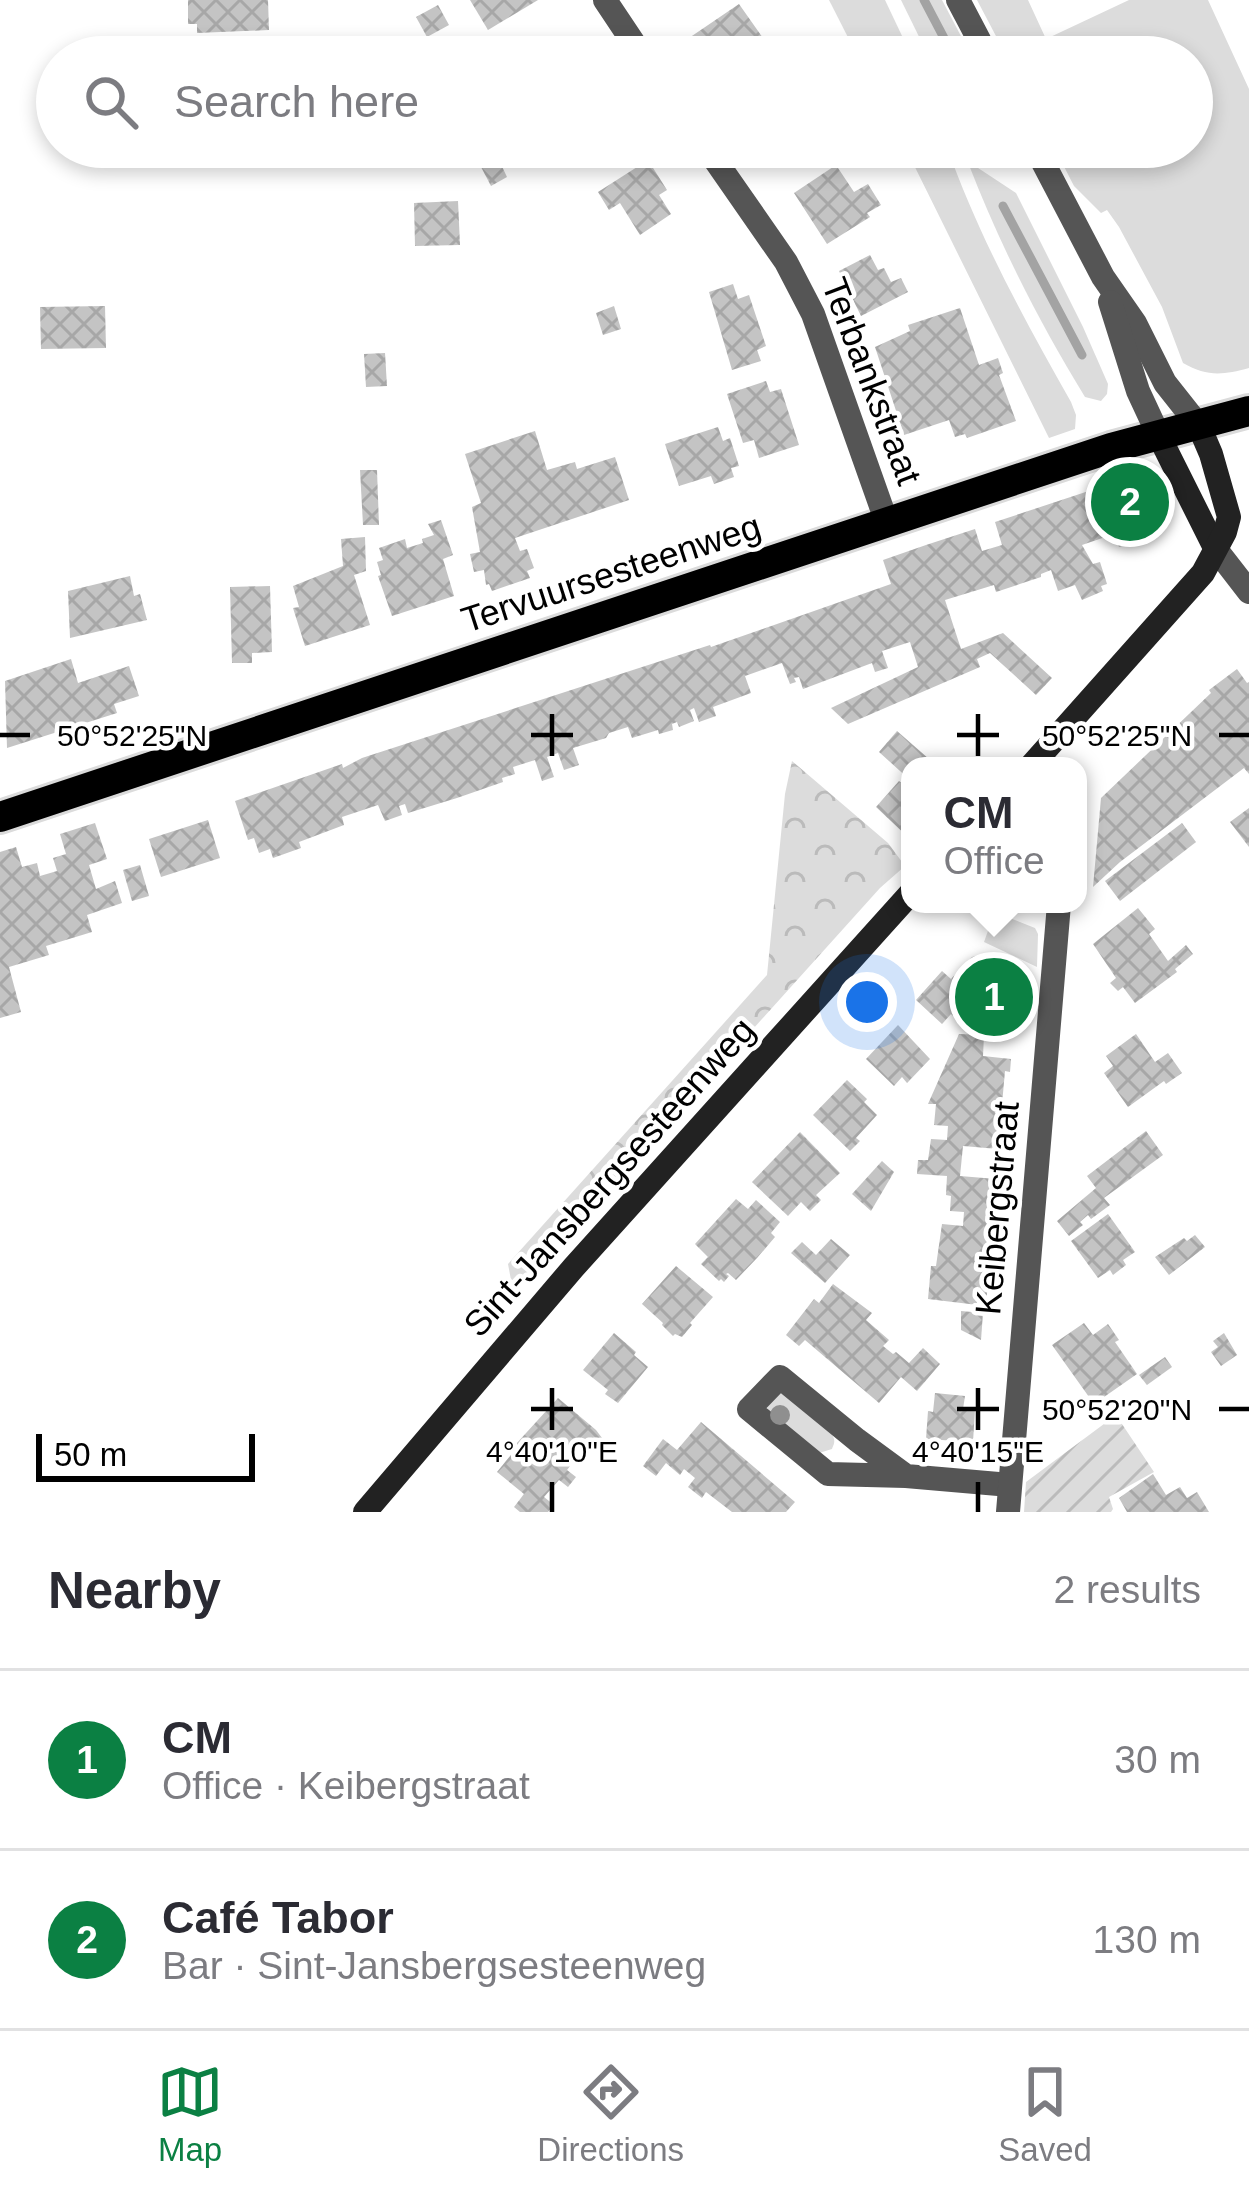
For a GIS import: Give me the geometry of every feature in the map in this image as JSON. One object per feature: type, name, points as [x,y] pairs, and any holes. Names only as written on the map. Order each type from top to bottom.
[{"type":"main road","name":"Tervuursesteenweg","points":[[0,817],[1158,434],[1249,411]]},
{"type":"main road","points":[[1049,757],[1203,573],[1225,532],[1229,517],[1199,426]]},
{"type":"main road","points":[[1158,434],[1215,548]]},
{"type":"main road","name":"Sint-Jansbergsesteenweg","points":[[365,1512],[574,1267],[901,904]]},
{"type":"street","points":[[604,0],[629,36]]},
{"type":"street","points":[[958,0],[977,36]]},
{"type":"street","name":"Terbankstraat","points":[[721,168],[806,299],[887,523]]},
{"type":"street","points":[[1046,168],[1102,277],[1135,323],[1165,382],[1199,426]]},
{"type":"street","points":[[1102,277],[1138,391],[1158,434]]},
{"type":"street","points":[[1215,548],[1249,592]]},
{"type":"street","name":"Keibergstraat","points":[[1008,1512],[1051,913]]},
{"type":"street","points":[[906,1476],[780,1377],[748,1409],[828,1474],[1010,1485]]},
{"type":"green space","points":[[829,0],[885,0],[902,36],[847,36]]},
{"type":"green space","points":[[901,0],[942,0],[961,36],[919,36]]},
{"type":"green space","points":[[977,0],[1028,0],[1045,36],[996,36]]},
{"type":"green space","points":[[1129,0],[1208,0],[1249,89],[1249,368],[1215,373],[1183,363],[1162,307],[1119,227],[1107,210],[1101,213],[1074,186],[1065,168],[1213,168],[1213,36],[1052,36]]},
{"type":"green space","points":[[915,168],[955,168],[988,245],[1076,415],[1075,429],[1049,438]]},
{"type":"green space","points":[[970,168],[978,168],[1016,193],[1108,384],[1101,401],[1085,397],[994,225]]},
{"type":"green space","points":[[792,761],[888,843],[901,861],[901,870],[519,1289],[511,1280],[508,1264],[767,975]]},
{"type":"green space","points":[[997,913],[1035,928],[1037,967],[984,942]]},
{"type":"green space","points":[[779,1392],[832,1433],[832,1449],[819,1453],[770,1414],[767,1407]]},
{"type":"green space","points":[[1116,1415],[1154,1472],[1109,1497],[1111,1512],[1024,1512],[1026,1482]]},
{"type":"building","points":[[188,0],[268,0],[269,30],[197,33],[197,24],[188,24]]},
{"type":"building","points":[[470,0],[538,0],[488,30]]},
{"type":"building","points":[[739,4],[762,36],[692,36]]},
{"type":"building","points":[[438,5],[449,25],[426,36],[416,17]]},
{"type":"building","points":[[482,168],[503,168],[507,177],[491,186]]},
{"type":"building","points":[[636,168],[653,168],[667,190],[659,195],[671,214],[640,235],[620,203],[609,210],[598,192]]},
{"type":"building","points":[[838,168],[854,192],[868,184],[881,205],[827,244],[794,193]]},
{"type":"building","points":[[458,201],[460,245],[415,246],[414,203]]},
{"type":"building","points":[[870,255],[878,270],[884,268],[891,282],[901,278],[908,292],[861,316],[839,271]]},
{"type":"building","points":[[733,284],[738,299],[749,295],[766,346],[757,350],[761,361],[732,370],[709,292]]},
{"type":"building","points":[[105,306],[106,348],[41,349],[40,307]]},
{"type":"building","points":[[614,306],[621,329],[603,335],[596,313]]},
{"type":"building","points":[[960,308],[979,365],[998,358],[1003,373],[999,375],[1016,421],[967,438],[965,434],[955,437],[949,420],[904,435],[875,347],[910,331],[908,325]]},
{"type":"building","points":[[385,353],[387,386],[366,387],[364,354]]},
{"type":"building","points":[[766,381],[770,392],[781,389],[799,445],[759,458],[754,440],[743,443],[727,394]]},
{"type":"building","points":[[718,427],[723,441],[730,438],[739,466],[731,468],[734,477],[714,484],[711,476],[679,486],[665,444]]},
{"type":"building","points":[[535,431],[547,470],[575,462],[577,469],[615,457],[629,500],[515,538],[520,551],[527,549],[534,568],[527,571],[530,578],[492,591],[484,570],[474,572],[470,554],[480,552],[472,507],[481,503],[465,454]]},
{"type":"building","points":[[360,470],[377,470],[379,525],[363,525]]},
{"type":"building","points":[[1140,474],[1148,478],[1161,517],[1137,526],[1141,539],[1119,547],[1114,534],[1082,545],[1093,564],[1100,562],[1107,584],[1101,586],[1103,591],[1082,600],[1075,585],[1058,591],[1051,570],[996,592],[994,585],[945,600],[961,649],[1003,633],[1052,678],[1036,695],[990,653],[977,659],[980,667],[848,724],[831,708],[918,667],[910,642],[882,651],[888,668],[875,672],[872,663],[803,689],[799,677],[790,684],[782,663],[745,676],[751,693],[713,707],[716,716],[699,722],[694,708],[690,710],[694,721],[679,727],[677,722],[672,724],[673,730],[632,738],[628,727],[609,733],[573,748],[579,765],[564,770],[558,753],[547,757],[554,777],[542,781],[535,760],[513,767],[515,774],[502,778],[503,782],[457,798],[408,813],[405,804],[399,806],[402,815],[385,821],[378,805],[342,817],[344,825],[273,858],[270,849],[259,853],[254,838],[248,840],[235,801],[891,584],[883,560],[926,545],[975,529],[982,551],[1002,545],[995,522]]},
{"type":"building","points":[[441,520],[453,555],[443,559],[454,596],[392,616],[378,576],[377,562],[383,560],[379,548],[405,539],[407,548],[423,543],[422,539],[434,535],[428,524]]},
{"type":"building","points":[[365,537],[366,571],[354,575],[370,625],[305,646],[293,608],[299,607],[293,586],[343,566],[341,539]]},
{"type":"building","points":[[130,576],[147,620],[70,638],[68,591]]},
{"type":"building","points":[[270,586],[272,652],[252,653],[252,663],[232,663],[230,587]]},
{"type":"building","points":[[71,659],[78,683],[129,666],[139,696],[114,704],[117,713],[7,748],[5,681]]},
{"type":"building","points":[[1237,669],[1249,682],[1249,774],[1244,768],[1093,887],[1101,798],[1209,690]]},
{"type":"building","points":[[897,731],[927,757],[901,757],[901,772],[879,752]]},
{"type":"building","points":[[899,781],[901,782],[901,831],[876,807]]},
{"type":"building","points":[[1249,808],[1249,847],[1230,822]]},
{"type":"building","points":[[208,820],[220,858],[161,877],[149,839]]},
{"type":"building","points":[[95,823],[107,859],[89,865],[96,889],[115,881],[122,903],[87,915],[92,932],[46,946],[49,955],[9,967],[21,1012],[0,1018],[0,852],[16,847],[22,867],[37,863],[40,876],[57,871],[53,858],[66,854],[60,834]]},
{"type":"building","points":[[1182,823],[1196,842],[1120,901],[1105,881]]},
{"type":"building","points":[[140,865],[149,896],[132,901],[123,870]]},
{"type":"building","points":[[1138,908],[1155,929],[1149,934],[1168,961],[1186,945],[1193,954],[1135,1003],[1123,987],[1118,991],[1110,983],[1116,978],[1093,944]]},
{"type":"building","points":[[980,955],[1008,968],[1012,976],[1006,1023],[970,1018],[964,1025],[951,1014],[942,1024],[916,1000],[942,971],[951,979]]},
{"type":"building","points":[[898,1025],[930,1059],[907,1083],[902,1077],[894,1086],[866,1059]]},
{"type":"building","points":[[959,1034],[984,1035],[983,1056],[1011,1059],[1010,1072],[1005,1071],[998,1149],[963,1146],[960,1176],[996,1179],[986,1306],[928,1299],[942,1224],[963,1226],[964,1212],[950,1211],[947,1176],[917,1174],[918,1160],[928,1160],[931,1139],[947,1140],[948,1126],[934,1125],[936,1104],[928,1104]]},
{"type":"building","points":[[1136,1034],[1155,1062],[1168,1053],[1182,1073],[1128,1107],[1104,1073],[1113,1066],[1106,1056]]},
{"type":"building","points":[[847,1080],[877,1115],[850,1151],[813,1115]]},
{"type":"building","points":[[1146,1131],[1163,1155],[1104,1198],[1110,1205],[1091,1219],[1088,1215],[1069,1236],[1057,1221],[1096,1188],[1087,1176]]},
{"type":"building","points":[[800,1132],[840,1173],[816,1195],[821,1200],[810,1211],[801,1202],[788,1216],[752,1182]]},
{"type":"building","points":[[882,1161],[894,1172],[871,1211],[852,1194]]},
{"type":"building","points":[[736,1199],[748,1209],[756,1200],[780,1222],[771,1233],[775,1237],[757,1258],[736,1280],[728,1273],[724,1282],[701,1264],[708,1257],[695,1244]]},
{"type":"building","points":[[1108,1214],[1135,1252],[1113,1275],[1110,1270],[1098,1278],[1071,1241]]},
{"type":"building","points":[[1195,1235],[1205,1247],[1169,1275],[1155,1257]]},
{"type":"building","points":[[831,1239],[850,1255],[825,1283],[791,1253],[802,1242],[816,1255]]},
{"type":"building","points":[[676,1266],[713,1297],[682,1337],[673,1336],[642,1304]]},
{"type":"building","points":[[833,1284],[872,1313],[866,1320],[889,1340],[883,1346],[893,1354],[909,1363],[923,1348],[940,1364],[917,1391],[901,1377],[879,1403],[805,1340],[799,1346],[786,1335],[814,1299],[819,1303]]},
{"type":"building","points":[[961,1311],[983,1313],[981,1340],[961,1330]]},
{"type":"building","points":[[1084,1323],[1093,1335],[1108,1324],[1137,1374],[1094,1404],[1052,1345]]},
{"type":"building","points":[[614,1333],[648,1367],[618,1403],[583,1370]]},
{"type":"building","points":[[1224,1333],[1237,1355],[1221,1366],[1211,1352],[1218,1347],[1213,1341]]},
{"type":"building","points":[[1165,1357],[1172,1367],[1147,1385],[1139,1375]]},
{"type":"building","points":[[935,1393],[965,1396],[963,1409],[975,1410],[973,1442],[926,1439]]},
{"type":"building","points":[[558,1398],[596,1430],[602,1442],[593,1447],[578,1439],[569,1451],[577,1457],[567,1470],[576,1477],[568,1487],[559,1480],[544,1497],[554,1505],[548,1512],[520,1512],[514,1507],[524,1494],[497,1472]]},
{"type":"building","points":[[701,1422],[795,1502],[786,1512],[732,1512],[706,1492],[702,1498],[688,1487],[695,1478],[684,1469],[680,1475],[666,1463],[656,1476],[643,1466],[663,1439],[677,1450]]},
{"type":"building","points":[[1153,1474],[1166,1495],[1180,1487],[1187,1498],[1197,1492],[1209,1512],[1127,1512],[1119,1498]]},
{"type":"waterway","points":[[924,0],[943,36]]},
{"type":"waterway","points":[[1003,206],[1082,355]]},
{"type":"place","name":"Café Tabor","points":[[1130,502]]},
{"type":"place","name":"CM","points":[[994,997]]}]
